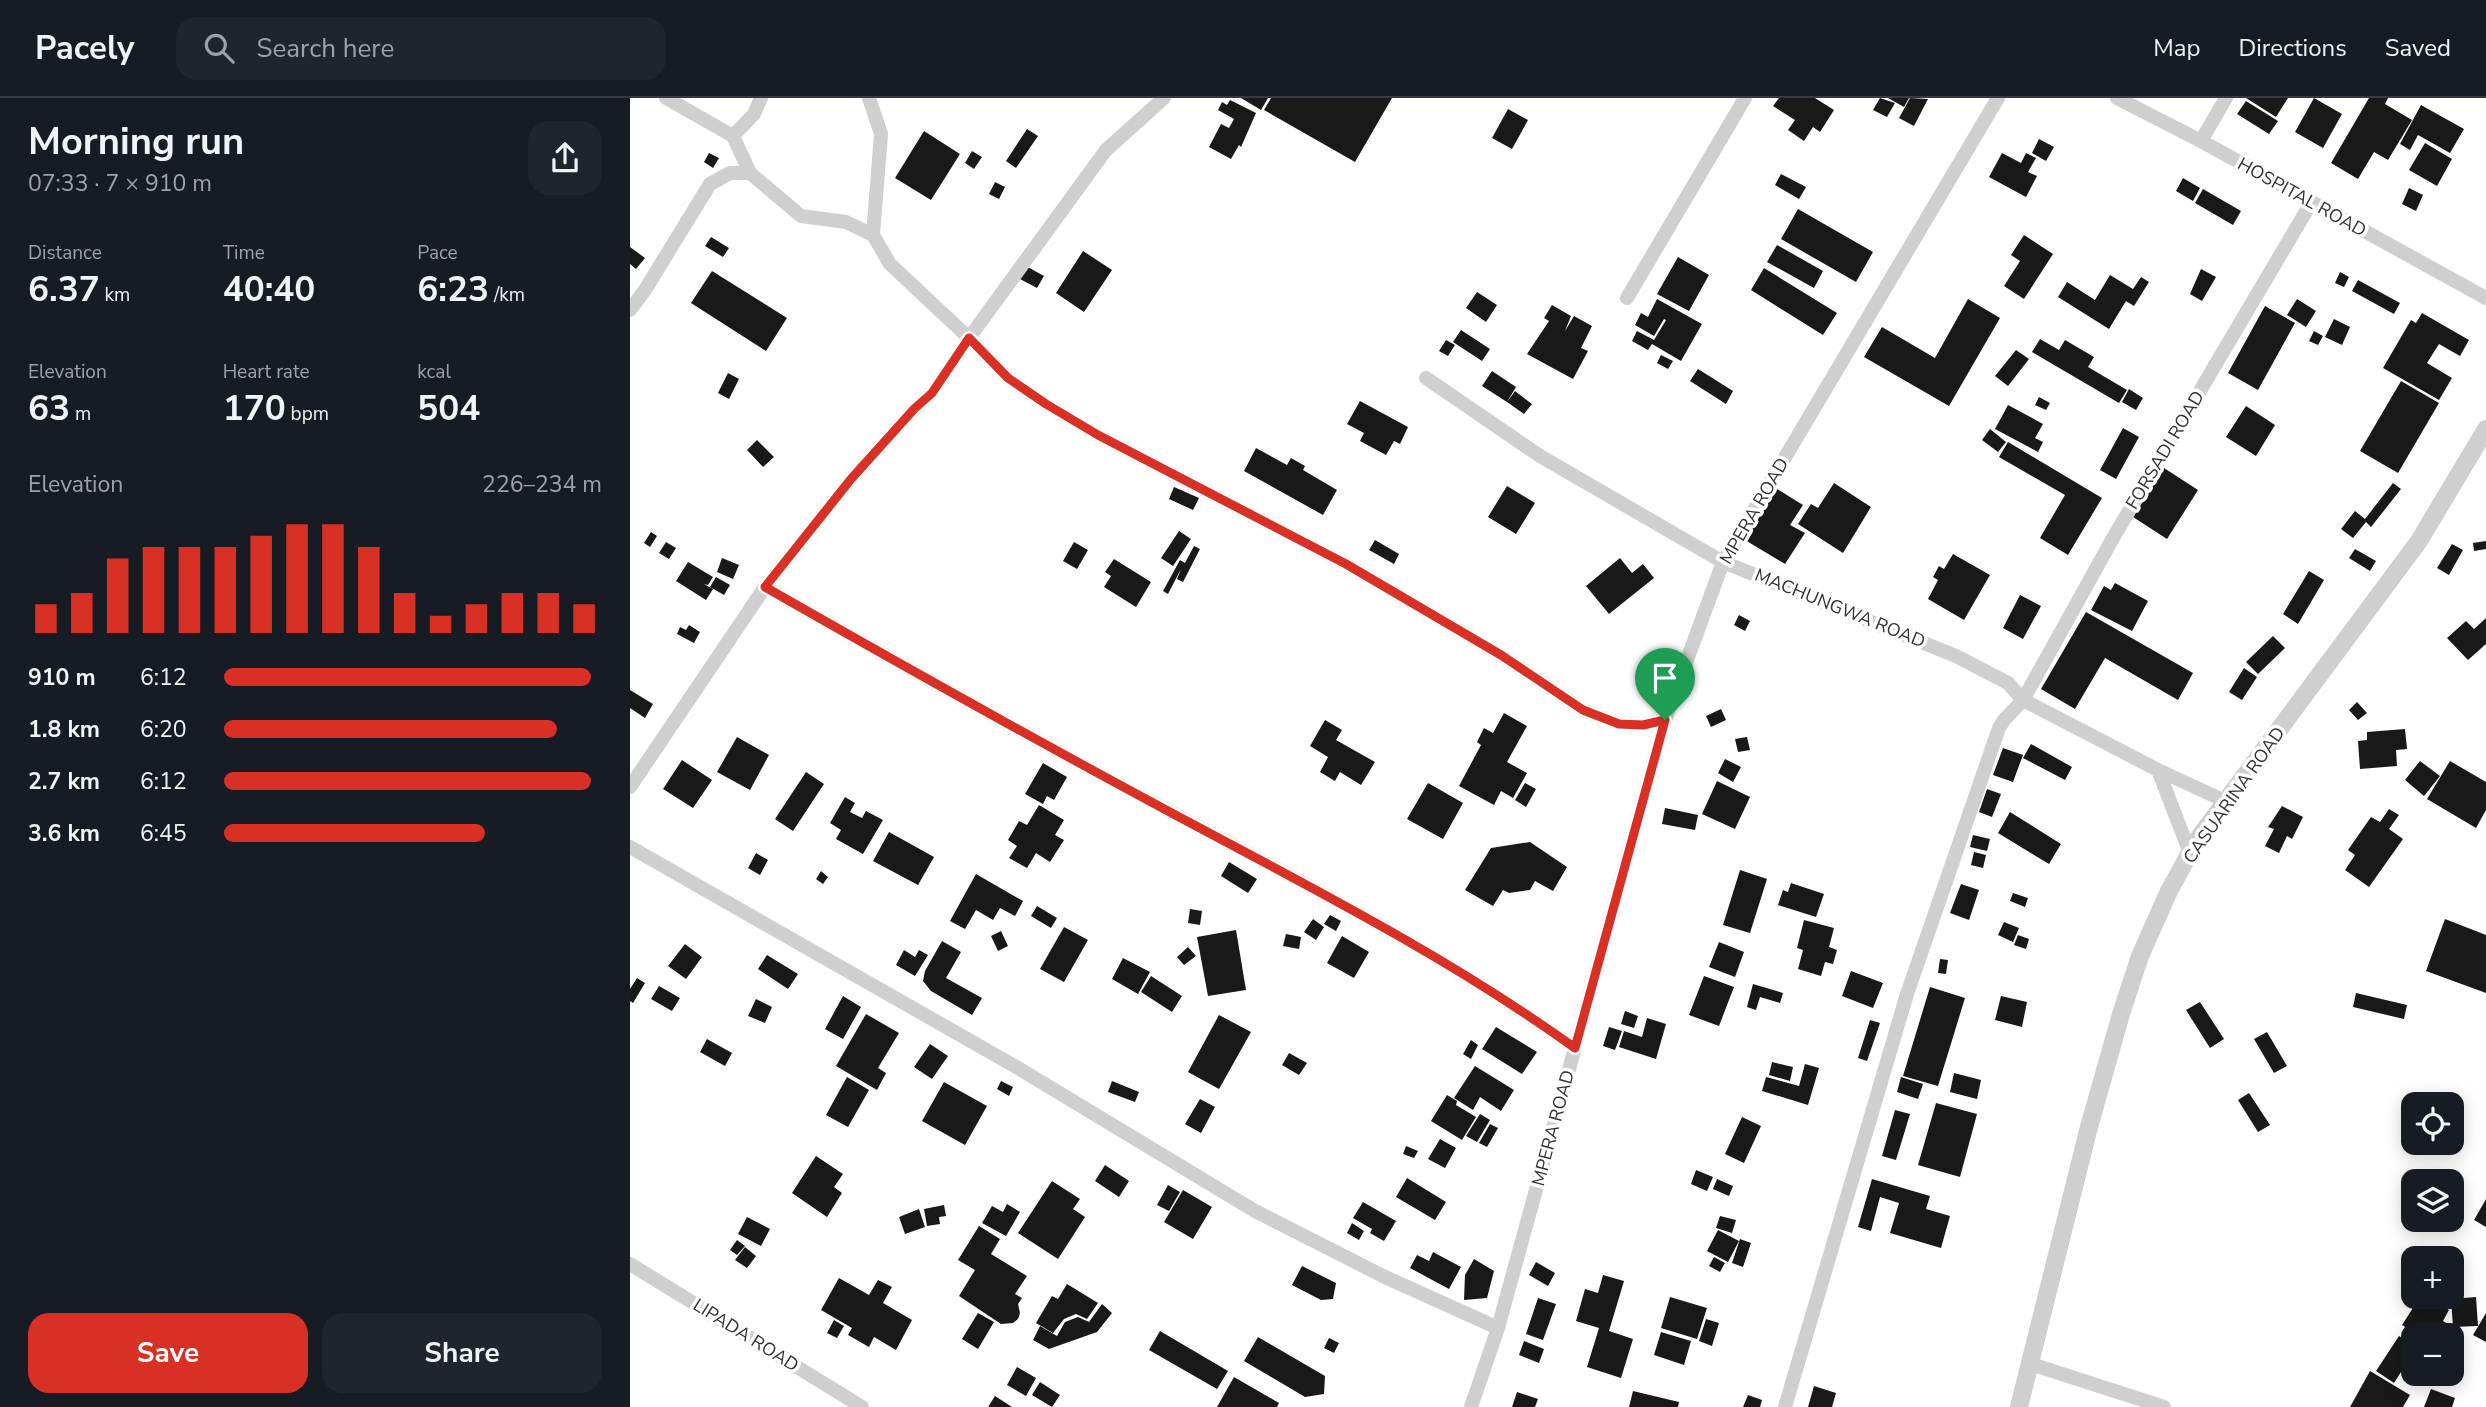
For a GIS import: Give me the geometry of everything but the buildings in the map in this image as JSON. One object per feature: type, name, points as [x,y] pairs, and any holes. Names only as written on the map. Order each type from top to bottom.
[{"type":"street","points":[[666,98],[733,136],[750,173],[802,216],[846,222],[873,235],[890,264],[1008,378],[1046,404],[1098,435],[1346,564],[1501,655],[1583,710],[1619,724],[1643,725],[1665,720]]},
{"type":"street","points":[[733,136],[754,114],[761,98]]},
{"type":"street","points":[[869,98],[881,134],[873,235]]},
{"type":"street","points":[[630,787],[765,587],[851,479],[914,409],[932,393],[1106,150],[1164,98]]},
{"type":"street","points":[[1627,298],[1745,98]]},
{"type":"street","name":"MPERA ROAD","points":[[1471,1407],[1498,1328],[1665,720],[1723,562],[1998,98]]},
{"type":"street","name":"HOSPITAL ROAD","points":[[2117,98],[2202,141],[2486,298]]},
{"type":"street","points":[[2202,141],[2226,98]]},
{"type":"street","points":[[630,310],[710,184],[730,173],[750,173]]},
{"type":"street","name":"FORSADI ROAD","points":[[1785,1407],[1907,994],[1999,727],[2023,700],[2113,538],[2311,203]]},
{"type":"street","name":"MACHUNGWA ROAD","points":[[1426,378],[1540,456],[1723,562],[1956,656],[2008,683],[2023,700],[2158,770],[2225,801]]},
{"type":"street","name":"CASUARINA ROAD","points":[[2019,1407],[2121,1014],[2140,956],[2169,891],[2190,853],[2225,801],[2419,541],[2486,429]]},
{"type":"street","points":[[765,587],[1064,756],[1423,950],[1512,1003],[1575,1048]]},
{"type":"street","points":[[2158,770],[2190,853]]},
{"type":"street","points":[[630,847],[1018,1068],[1255,1211],[1385,1277],[1498,1328]]},
{"type":"street","name":"LIPADA ROAD","points":[[630,1264],[862,1407]]},
{"type":"street","points":[[2031,1364],[2164,1407]]},
{"type":"route","points":[[969,338],[1008,378],[1046,404],[1098,435],[1346,564],[1427,610],[1583,710],[1619,724],[1643,725],[1665,720],[1575,1048],[1512,1003],[1423,950],[1076,762],[765,587],[851,479],[914,409],[932,393],[969,338]]}]
